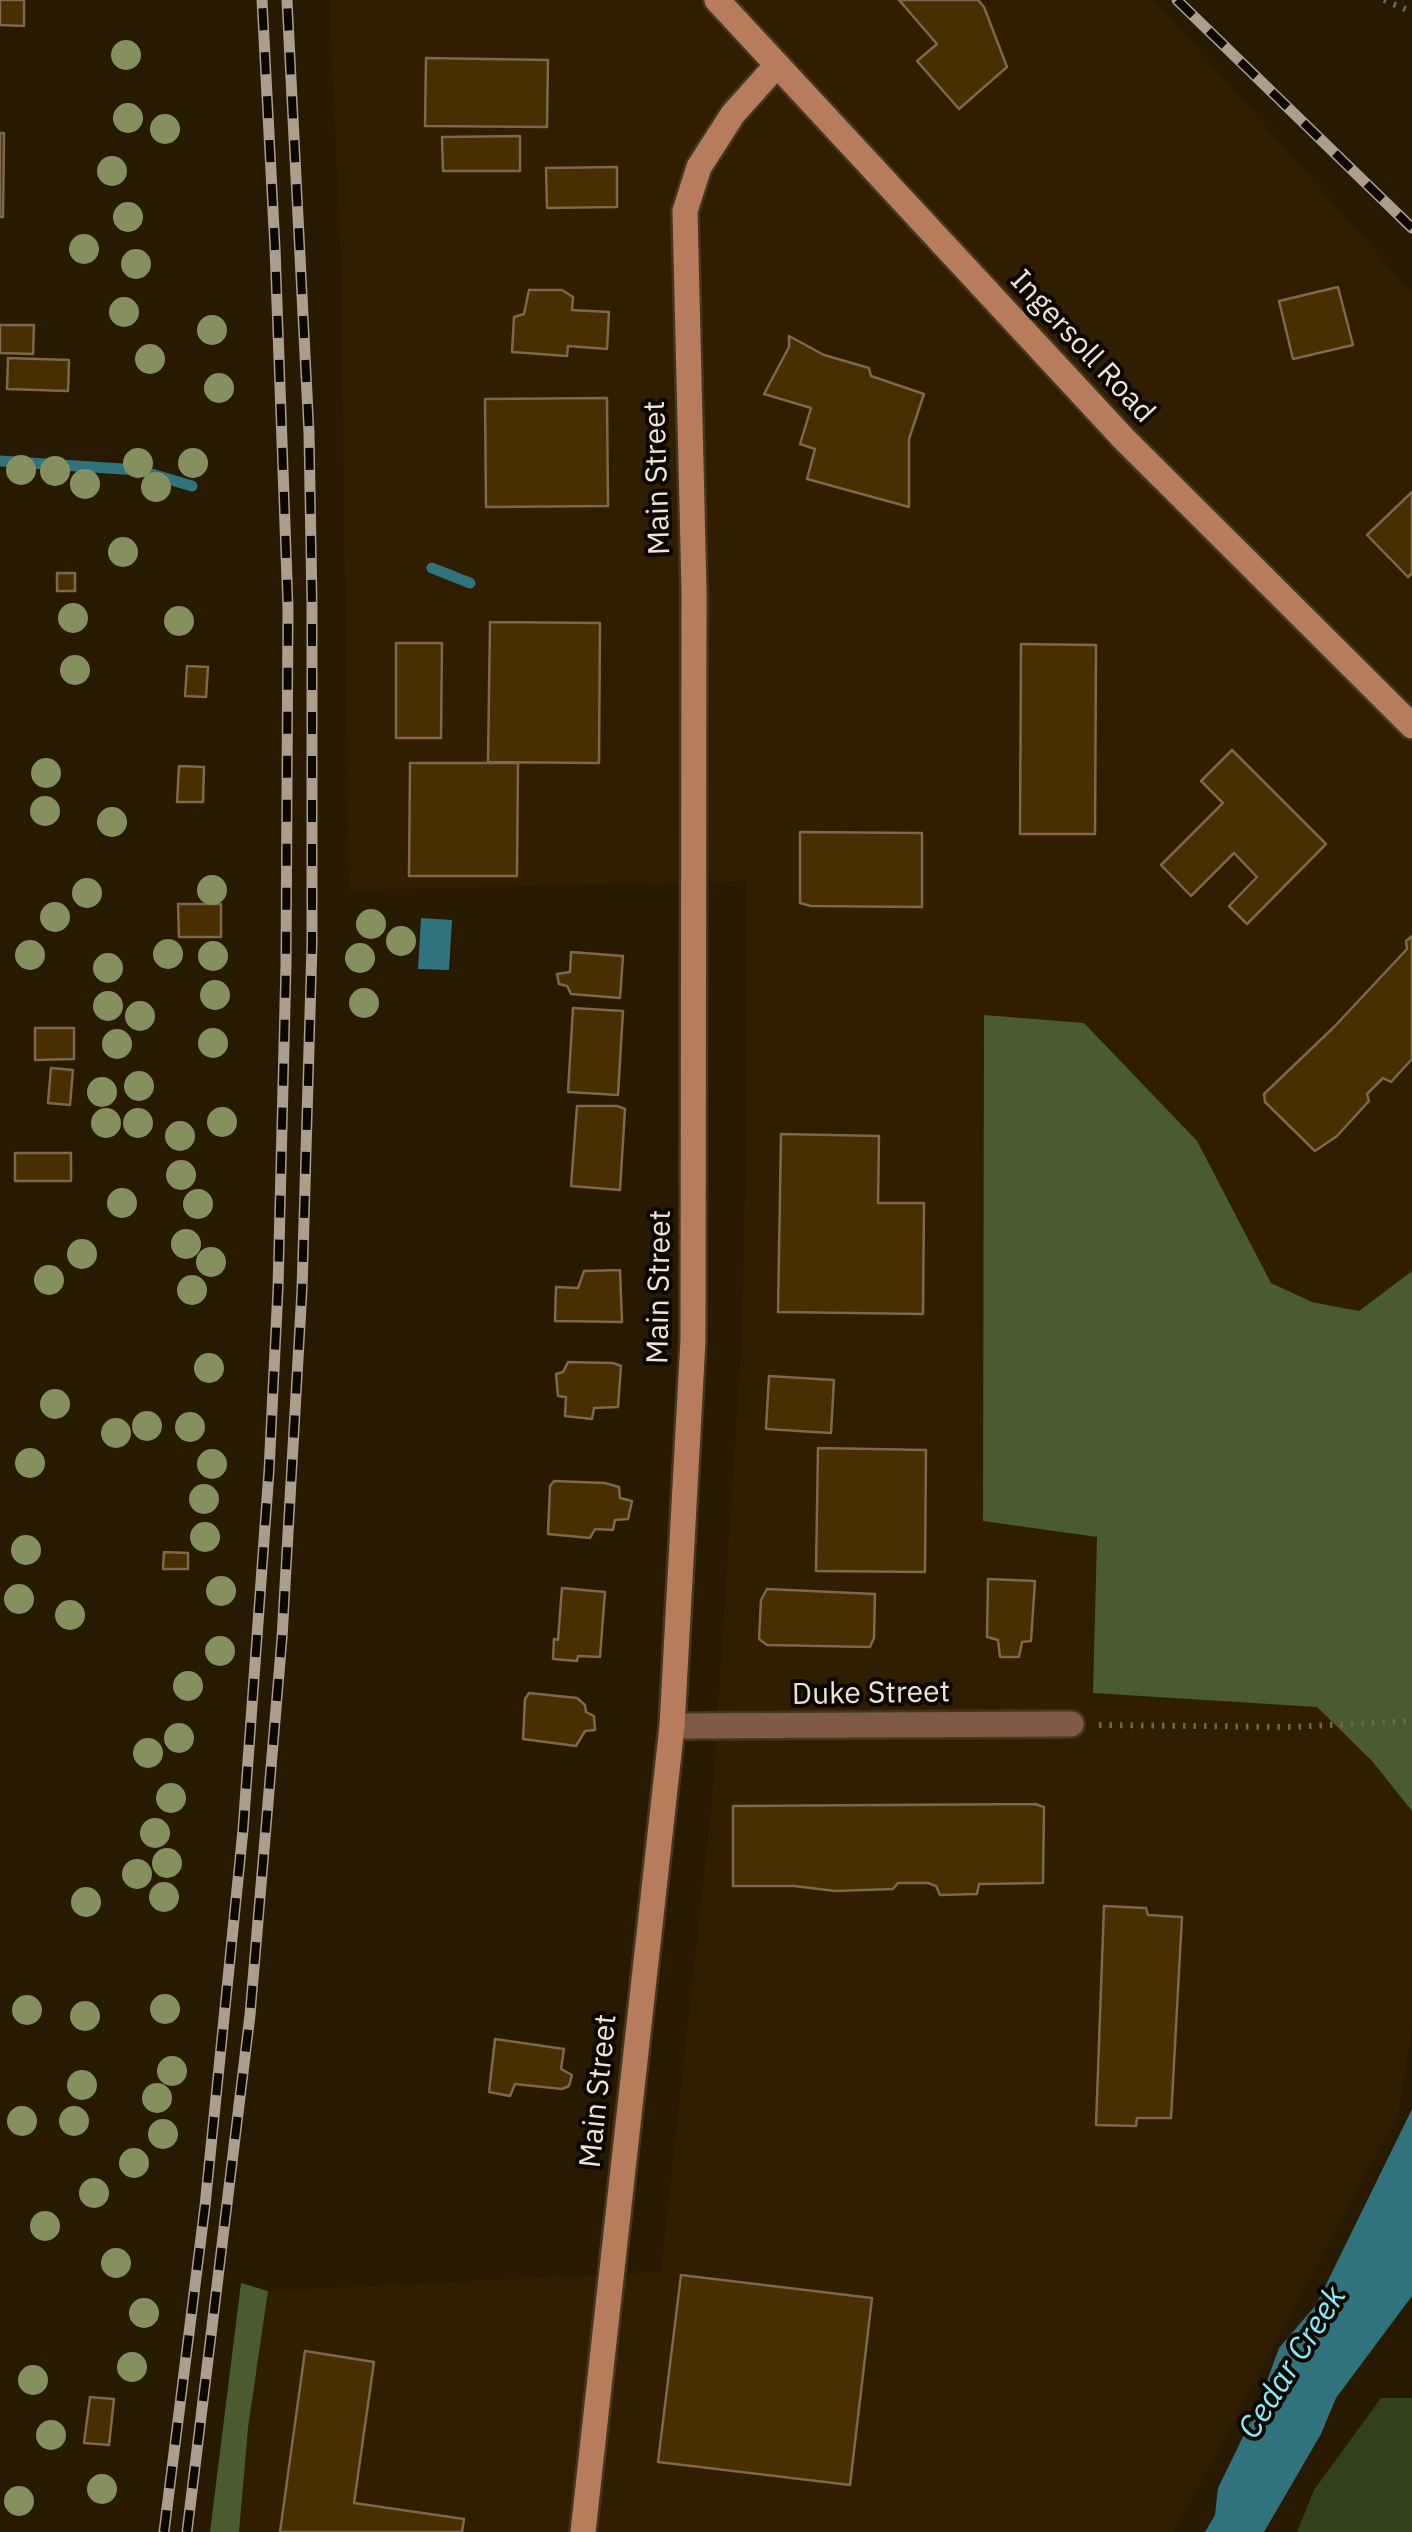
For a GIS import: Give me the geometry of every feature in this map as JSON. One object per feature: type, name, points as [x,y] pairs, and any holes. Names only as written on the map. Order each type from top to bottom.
[{"type":"main road","name":"Ingersoll Road","points":[[717,0],[1124,440],[1412,726]]},
{"type":"main road","name":"Main Street","points":[[583,2532],[672,1726],[693,1320],[694,590],[684,211],[699,167],[724,127],[776,66]]},
{"type":"street","name":"Duke Street","points":[[672,1726],[1071,1724]]},
{"type":"path","points":[[1384,0],[1412,12]]},
{"type":"path","points":[[1071,1724],[1291,1727],[1412,1722]]},
{"type":"shaded area","points":[[329,0],[1155,0],[1412,293],[1412,1271],[1359,1311],[1312,1302],[1270,1283],[1196,1140],[983,1520],[1097,1536],[1093,1693],[1317,1707],[1372,1761],[1412,1811],[1412,2028],[1398,2114],[1174,2532],[239,2532],[248,2428],[268,2291],[661,2272],[712,1803],[742,1339],[746,881],[349,890],[341,254]]},
{"type":"green space","points":[[984,1015],[1084,1023],[1197,1141],[1271,1283],[1312,1302],[1359,1311],[1412,1271],[1412,1811],[1372,1761],[1317,1707],[1093,1693],[1097,1537],[983,1521]]},
{"type":"green space","points":[[241,2283],[268,2291],[248,2428],[239,2532],[210,2532]]},
{"type":"green space","points":[[1381,2398],[1412,2398],[1412,2532],[1297,2532],[1314,2490]]},
{"type":"water","points":[[421,918],[452,920],[449,970],[418,969]]},
{"type":"water","name":"Cedar Creek","points":[[1412,2109],[1412,2296],[1336,2398],[1321,2434],[1264,2532],[1205,2532],[1215,2515],[1218,2488],[1258,2406],[1279,2348],[1316,2305]]},
{"type":"building","points":[[0,0],[24,0],[24,26],[0,25]]},
{"type":"building","points":[[899,0],[978,0],[1007,67],[959,109],[917,61],[937,44]]},
{"type":"building","points":[[426,58],[548,60],[547,127],[425,126]]},
{"type":"building","points":[[0,133],[4,133],[3,217],[0,217]]},
{"type":"building","points":[[520,136],[520,171],[443,171],[442,137]]},
{"type":"building","points":[[617,167],[617,207],[547,208],[546,168]]},
{"type":"building","points":[[1338,287],[1353,345],[1293,359],[1279,301]]},
{"type":"building","points":[[529,290],[562,290],[573,297],[572,310],[609,312],[607,349],[568,346],[567,356],[512,352],[514,317],[524,314]]},
{"type":"building","points":[[0,325],[34,325],[33,354],[0,353]]},
{"type":"building","points":[[789,336],[824,355],[869,368],[871,376],[924,394],[909,439],[909,507],[807,479],[815,449],[800,444],[811,408],[764,394],[789,347]]},
{"type":"building","points":[[8,358],[69,360],[68,391],[7,389]]},
{"type":"building","points":[[607,398],[608,506],[486,507],[485,399]]},
{"type":"building","points":[[1412,492],[1412,573],[1408,577],[1367,535]]},
{"type":"building","points":[[57,573],[75,573],[75,591],[57,591]]},
{"type":"building","points":[[490,622],[600,623],[599,763],[488,762]]},
{"type":"building","points":[[396,643],[442,643],[441,738],[396,738]]},
{"type":"building","points":[[1021,644],[1096,645],[1095,834],[1020,834]]},
{"type":"building","points":[[187,666],[208,667],[206,697],[185,696]]},
{"type":"building","points":[[1232,750],[1326,844],[1247,924],[1229,906],[1257,877],[1234,853],[1191,896],[1161,865],[1223,803],[1201,781]]},
{"type":"building","points":[[410,763],[518,763],[517,876],[409,876]]},
{"type":"building","points":[[179,766],[204,767],[203,802],[177,802]]},
{"type":"building","points":[[800,832],[922,833],[922,907],[800,903]]},
{"type":"building","points":[[178,904],[221,904],[221,937],[179,937]]},
{"type":"building","points":[[1412,936],[1412,1059],[1391,1082],[1383,1078],[1367,1094],[1369,1101],[1337,1136],[1315,1151],[1265,1102],[1264,1094],[1334,1027],[1407,949],[1406,941]]},
{"type":"building","points":[[571,952],[623,956],[620,998],[571,994],[567,986],[559,984],[557,974],[570,972]]},
{"type":"building","points":[[573,1008],[623,1011],[618,1095],[568,1092]]},
{"type":"building","points":[[35,1028],[74,1028],[74,1059],[35,1060]]},
{"type":"building","points":[[51,1068],[73,1070],[70,1105],[48,1103]]},
{"type":"building","points":[[577,1106],[625,1109],[620,1190],[571,1186]]},
{"type":"building","points":[[781,1134],[879,1136],[878,1203],[924,1203],[923,1314],[778,1312]]},
{"type":"building","points":[[15,1153],[71,1153],[71,1181],[15,1181]]},
{"type":"building","points":[[620,1270],[622,1322],[555,1321],[556,1287],[578,1288],[584,1271]]},
{"type":"building","points":[[568,1362],[621,1366],[618,1407],[594,1408],[592,1419],[565,1416],[566,1397],[558,1396],[556,1374],[563,1372]]},
{"type":"building","points":[[769,1376],[834,1380],[831,1433],[766,1429]]},
{"type":"building","points":[[818,1448],[926,1450],[925,1572],[816,1571]]},
{"type":"building","points":[[554,1481],[619,1487],[620,1498],[632,1501],[628,1519],[615,1520],[613,1530],[595,1529],[590,1538],[548,1534],[550,1486]]},
{"type":"building","points":[[164,1552],[188,1553],[188,1569],[163,1569]]},
{"type":"building","points":[[988,1579],[1035,1581],[1031,1641],[1022,1642],[1019,1657],[1000,1657],[998,1640],[987,1637]]},
{"type":"building","points":[[562,1588],[605,1592],[600,1657],[578,1656],[577,1661],[553,1659]]},
{"type":"building","points":[[767,1589],[875,1594],[874,1638],[870,1647],[767,1645],[759,1639],[761,1600]]},
{"type":"building","points":[[529,1693],[577,1698],[586,1712],[594,1716],[595,1730],[585,1731],[576,1746],[523,1739],[525,1699]]},
{"type":"building","points":[[733,1806],[1044,1807],[1043,1883],[979,1884],[977,1894],[940,1895],[936,1886],[928,1883],[835,1891],[733,1886]]},
{"type":"building","points":[[1104,1906],[1146,1908],[1148,1915],[1182,1917],[1171,2118],[1137,2118],[1136,2126],[1096,2125]]},
{"type":"building","points":[[495,2039],[564,2049],[561,2069],[572,2075],[569,2086],[562,2089],[515,2084],[510,2096],[489,2092]]},
{"type":"building","points":[[681,2275],[872,2298],[850,2485],[658,2462]]},
{"type":"building","points":[[305,2351],[374,2362],[354,2503],[464,2519],[462,2532],[280,2532]]},
{"type":"building","points":[[90,2397],[114,2399],[109,2445],[84,2443]]},
{"type":"waterway","points":[[0,461],[138,470],[192,486]]},
{"type":"waterway","points":[[432,568],[470,583]]},
{"type":"railway","points":[[164,2532],[205,2206],[243,1830],[278,1289],[286,964],[288,608],[262,0]]},
{"type":"railway","points":[[187,2532],[250,2015],[282,1638],[302,1290],[312,944],[312,605],[309,433],[287,0]]},
{"type":"railway","points":[[1177,0],[1412,228]]}]
